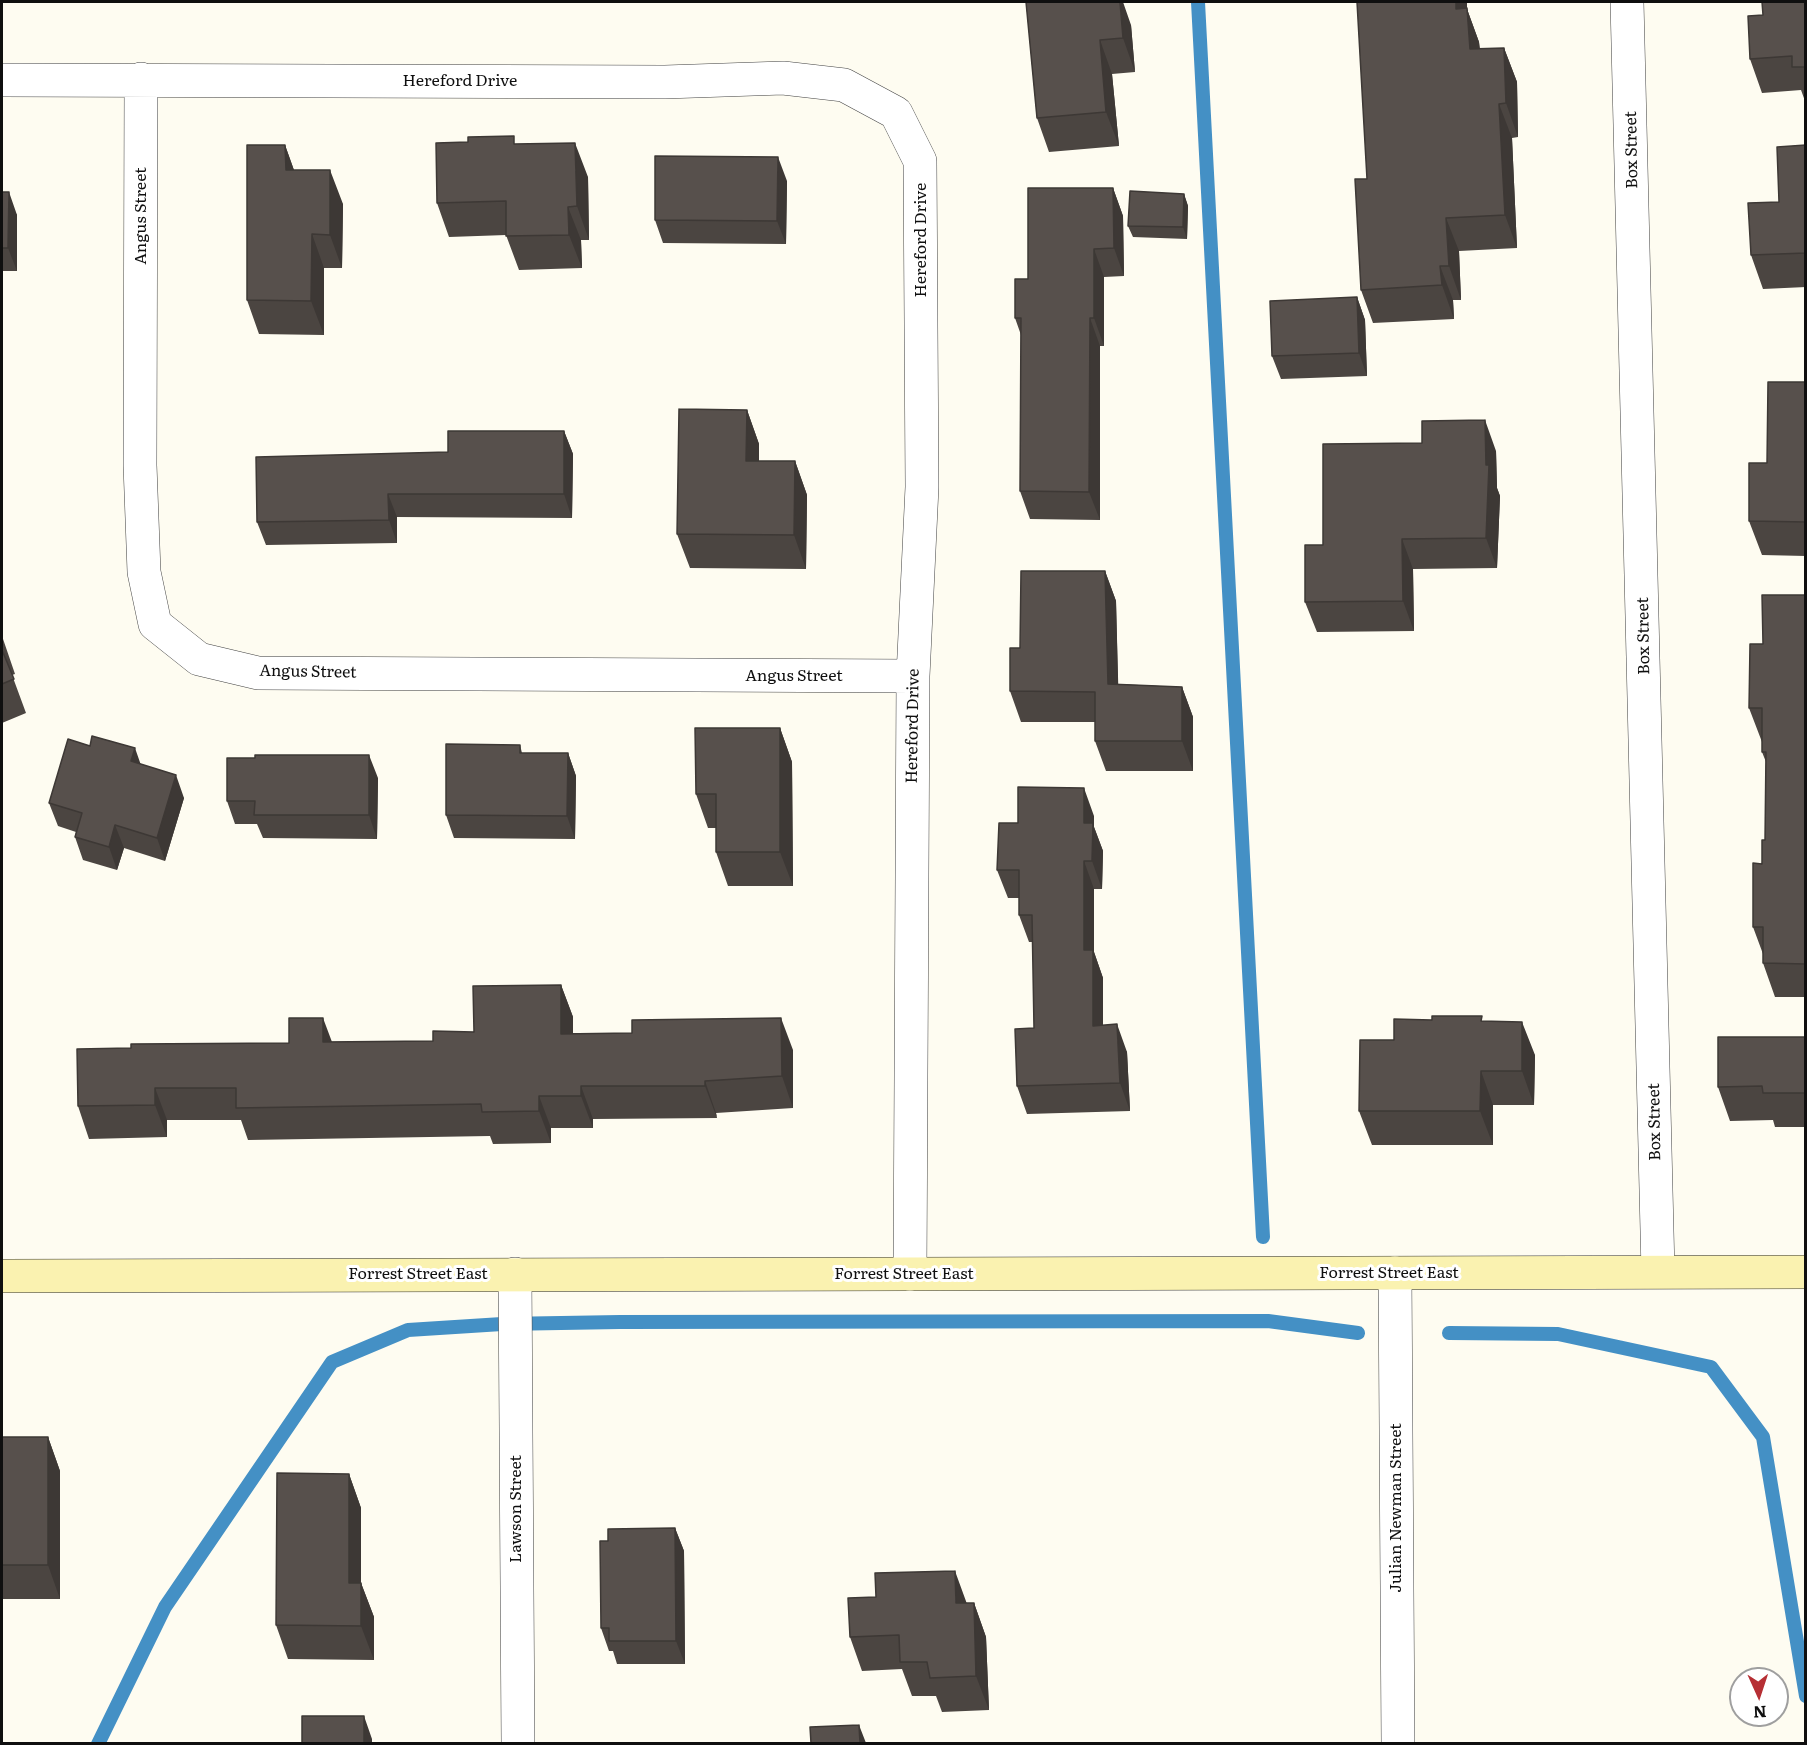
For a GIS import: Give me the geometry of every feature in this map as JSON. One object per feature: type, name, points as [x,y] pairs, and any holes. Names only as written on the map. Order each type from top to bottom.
[{"type":"main road","name":"Forrest Street East","points":[[2,1276],[1806,1272]]},
{"type":"street","name":"Box Street","points":[[1627,2],[1659,1271]]},
{"type":"street","name":"Hereford Drive","points":[[2,80],[665,82],[783,78],[844,85],[896,112],[920,161],[922,487],[913,676],[910,1274]]},
{"type":"street","name":"Angus Street","points":[[141,79],[140,465],[144,572],[155,624],[199,659],[258,673],[913,676]]},
{"type":"street","name":"Julian Newman Street","points":[[1395,1273],[1398,1743]]},
{"type":"street","name":"Lawson Street","points":[[515,1274],[518,1743]]},
{"type":"building","points":[[1026,2],[1120,2],[1123,38],[1100,40],[1106,112],[1037,118]]},
{"type":"building","points":[[1357,2],[1456,2],[1456,9],[1467,8],[1470,49],[1504,48],[1506,103],[1499,104],[1505,215],[1446,218],[1449,266],[1440,266],[1442,285],[1361,290],[1355,179],[1367,179]]},
{"type":"building","points":[[1762,2],[1806,2],[1806,67],[1792,67],[1792,56],[1750,59],[1748,16],[1763,15]]},
{"type":"building","points":[[514,136],[514,144],[575,143],[577,206],[568,207],[569,235],[506,236],[506,201],[437,203],[436,143],[468,142],[468,137]]},
{"type":"building","points":[[247,145],[285,145],[286,170],[330,170],[330,235],[312,234],[311,301],[247,300]]},
{"type":"building","points":[[1806,145],[1806,253],[1751,255],[1748,203],[1779,202],[1777,147]]},
{"type":"building","points":[[655,156],[778,157],[777,221],[655,220]]},
{"type":"building","points":[[1028,188],[1113,188],[1114,248],[1094,249],[1094,318],[1090,318],[1089,492],[1020,491],[1021,318],[1015,318],[1015,279],[1028,279]]},
{"type":"building","points":[[1130,191],[1184,194],[1183,227],[1128,226]]},
{"type":"building","points":[[2,192],[9,192],[8,248],[2,248]]},
{"type":"building","points":[[1357,297],[1359,353],[1272,356],[1270,301]]},
{"type":"building","points":[[1768,382],[1806,382],[1806,522],[1749,521],[1749,463],[1767,463]]},
{"type":"building","points":[[679,409],[747,410],[746,461],[795,461],[794,535],[677,534]]},
{"type":"building","points":[[1485,420],[1486,465],[1489,465],[1486,538],[1402,539],[1403,601],[1305,602],[1305,545],[1323,545],[1323,444],[1422,443],[1422,421]]},
{"type":"building","points":[[448,431],[564,431],[564,494],[388,494],[389,520],[257,522],[256,457],[448,452]]},
{"type":"building","points":[[1021,571],[1105,571],[1108,684],[1182,687],[1182,741],[1095,741],[1095,692],[1010,691],[1010,648],[1020,648]]},
{"type":"building","points":[[1762,595],[1806,595],[1806,964],[1763,963],[1763,927],[1753,927],[1753,863],[1762,864],[1762,840],[1765,840],[1766,752],[1762,752],[1762,708],[1749,708],[1750,644],[1763,644]]},
{"type":"building","points":[[2,650],[14,679],[2,684]]},
{"type":"building","points":[[695,728],[780,728],[780,852],[716,852],[716,794],[696,794]]},
{"type":"building","points":[[92,736],[135,748],[131,761],[176,775],[157,838],[115,825],[109,847],[75,837],[82,813],[49,803],[68,739],[90,746]]},
{"type":"building","points":[[446,744],[520,745],[520,753],[568,753],[567,816],[446,815]]},
{"type":"building","points":[[255,755],[369,755],[369,815],[254,815],[255,801],[227,801],[227,758],[255,758]]},
{"type":"building","points":[[1018,787],[1084,788],[1084,823],[1093,823],[1092,861],[1084,861],[1084,950],[1093,950],[1093,1026],[1117,1024],[1120,1083],[1017,1086],[1015,1029],[1034,1028],[1032,915],[1019,915],[1019,870],[997,870],[999,823],[1018,823]]},
{"type":"building","points":[[561,985],[561,1034],[632,1033],[632,1020],[781,1018],[782,1076],[705,1081],[705,1086],[581,1086],[581,1096],[539,1096],[539,1111],[482,1112],[481,1104],[236,1108],[236,1088],[155,1088],[155,1105],[78,1106],[77,1049],[131,1048],[131,1044],[289,1043],[289,1018],[323,1018],[323,1042],[433,1041],[433,1031],[474,1032],[473,986]]},
{"type":"building","points":[[1432,1016],[1482,1016],[1481,1021],[1522,1022],[1522,1071],[1481,1071],[1480,1111],[1359,1111],[1360,1040],[1394,1040],[1394,1019],[1432,1020]]},
{"type":"building","points":[[1718,1037],[1806,1037],[1806,1093],[1763,1093],[1762,1086],[1718,1087]]},
{"type":"building","points":[[2,1437],[48,1437],[48,1565],[2,1565]]},
{"type":"building","points":[[277,1473],[349,1474],[349,1583],[361,1583],[361,1626],[276,1625]]},
{"type":"building","points":[[675,1528],[676,1641],[609,1641],[609,1628],[601,1628],[600,1541],[608,1541],[608,1529]]},
{"type":"building","points":[[955,1571],[956,1603],[974,1603],[976,1676],[930,1678],[927,1662],[900,1662],[899,1635],[850,1637],[848,1598],[876,1597],[875,1573]]},
{"type":"building","points":[[302,1716],[364,1716],[364,1743],[302,1743]]},
{"type":"building","points":[[859,1725],[860,1743],[811,1743],[810,1727]]},
{"type":"waterway","points":[[1198,2],[1263,1237]]},
{"type":"waterway","points":[[98,1744],[165,1607],[332,1362],[408,1330],[502,1324],[620,1322],[1268,1321],[1358,1333]]},
{"type":"waterway","points":[[1449,1333],[1558,1334],[1711,1367],[1763,1437],[1806,1696]]}]
